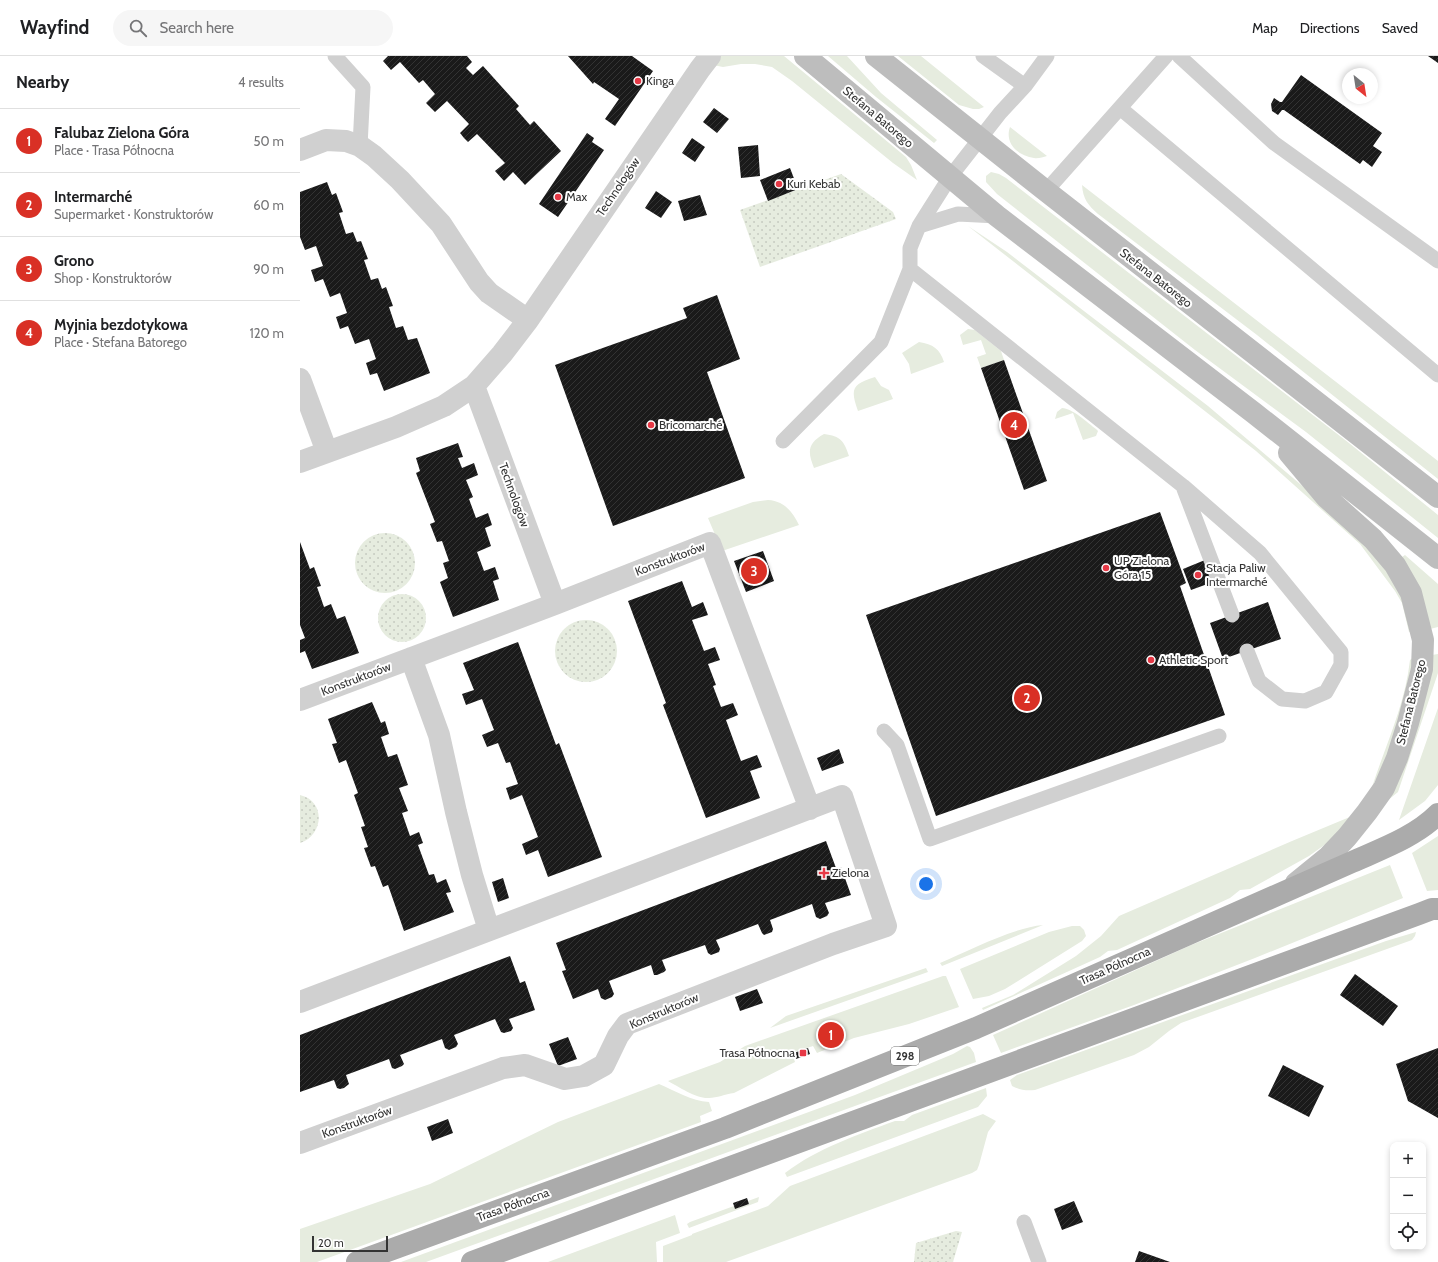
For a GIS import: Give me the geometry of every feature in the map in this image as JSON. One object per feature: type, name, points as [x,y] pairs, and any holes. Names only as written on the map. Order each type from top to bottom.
[{"type":"main road","name":"Stefana Batorego","points":[[805,56],[997,216],[1254,413],[1438,558]]},
{"type":"main road","name":"Stefana Batorego","points":[[876,56],[1046,192],[1438,497]]},
{"type":"main road","name":"Stefana Batorego","points":[[1254,413],[1326,497],[1373,539],[1395,565],[1411,592],[1423,640],[1422,668],[1408,723],[1397,758],[1384,788],[1347,837],[1328,857],[1287,891]]},
{"type":"main road","name":"Trasa Północna","points":[[357,1262],[732,1125],[976,1028],[1287,891],[1403,838],[1429,823],[1438,814]]},
{"type":"main road","points":[[472,1262],[1432,909],[1438,909]]},
{"type":"street","name":"Technologów","points":[[300,462],[396,427],[444,406],[474,386],[502,354],[528,320],[637,159],[710,56]]},
{"type":"street","points":[[300,150],[326,140],[346,141],[360,146],[374,156],[400,180],[440,224],[479,282],[489,293],[528,320]]},
{"type":"street","points":[[300,379],[327,452]]},
{"type":"street","name":"Technologów","points":[[474,386],[555,604]]},
{"type":"street","name":"Konstruktorów","points":[[300,700],[555,604],[710,543],[810,809]]},
{"type":"street","points":[[411,658],[439,735],[472,877],[489,930]]},
{"type":"street","name":"Konstruktorów","points":[[300,1002],[842,796],[886,926],[833,944],[628,1024],[618,1036],[604,1065],[584,1076],[565,1079],[525,1065],[503,1068],[300,1143]]},
{"type":"lane","points":[[335,56],[363,86],[360,146]]},
{"type":"lane","points":[[983,56],[1025,86]]},
{"type":"lane","points":[[783,441],[881,342],[910,269],[910,248],[919,226],[950,177],[1000,112],[1025,86],[1047,56]]},
{"type":"lane","points":[[1046,192],[1166,56]]},
{"type":"lane","points":[[1179,56],[1274,143],[1438,261]]},
{"type":"lane","points":[[1120,108],[1438,375]]},
{"type":"lane","points":[[919,226],[958,214],[997,216]]},
{"type":"lane","points":[[910,269],[1183,486],[1260,553],[1341,652],[1341,666],[1326,692],[1305,701],[1282,699],[1259,681],[1246,651]]},
{"type":"lane","points":[[1183,486],[1232,615]]},
{"type":"lane","points":[[884,731],[897,745],[930,839],[1219,736]]},
{"type":"lane","points":[[1024,1222],[1039,1262]]},
{"type":"shaded area","points":[[721,56],[784,56],[906,157],[917,180],[893,163],[792,81],[772,67],[755,64],[741,64],[723,67],[713,65]]},
{"type":"shaded area","points":[[828,56],[847,56],[881,93],[937,140],[934,143],[876,97]]},
{"type":"shaded area","points":[[898,56],[921,56],[984,107],[973,109],[959,105]]},
{"type":"shaded area","points":[[1010,127],[1047,156],[1040,158],[1028,157],[1018,152],[1011,144],[1009,139]]},
{"type":"shaded area","points":[[991,172],[1006,178],[1349,443],[1438,515],[1438,538],[1306,432],[1195,350],[997,194],[986,182],[986,176]]},
{"type":"shaded area","points":[[841,174],[893,212],[896,219],[760,267],[740,210]]},
{"type":"shaded area","points":[[1082,185],[1438,461],[1438,479],[1257,335],[1098,214],[1091,208],[1087,201]]},
{"type":"shaded area","points":[[968,226],[1007,252],[1208,406],[1352,528],[1395,577],[1415,631],[1409,632],[1402,603],[1395,591],[1360,544],[1256,451]]},
{"type":"shaded area","points":[[968,329],[975,330],[1001,351],[1004,360],[981,368],[977,357],[986,354],[981,340],[963,345],[960,335]]},
{"type":"shaded area","points":[[919,342],[928,344],[938,350],[944,362],[911,374],[909,364],[902,353]]},
{"type":"shaded area","points":[[875,377],[881,386],[889,390],[893,399],[858,411],[854,397],[855,388],[862,382]]},
{"type":"shaded area","points":[[1062,408],[1075,413],[1096,429],[1098,431],[1096,436],[1083,440],[1073,413],[1055,419],[1057,412]]},
{"type":"shaded area","points":[[824,434],[834,436],[841,440],[849,456],[814,468],[810,457],[810,448],[819,437]]},
{"type":"shaded area","points":[[768,500],[779,502],[787,508],[799,525],[722,551],[708,518],[753,502]]},
{"type":"shaded area","points":[[379,533],[391,533],[402,538],[410,546],[415,557],[413,575],[402,588],[391,593],[379,593],[368,588],[360,580],[355,569],[355,557],[360,546],[368,538]]},
{"type":"shaded area","points":[[1405,555],[1438,584],[1438,627],[1430,629],[1410,571],[1402,557]]},
{"type":"shaded area","points":[[397,594],[407,594],[419,601],[426,613],[426,623],[419,635],[407,642],[397,642],[389,638],[382,631],[378,623],[378,613],[382,605],[389,598]]},
{"type":"shaded area","points":[[586,620],[598,622],[608,629],[615,639],[617,651],[615,663],[608,673],[598,680],[586,682],[574,680],[564,673],[557,663],[555,651],[557,639],[564,629],[574,622]]},
{"type":"shaded area","points":[[1438,654],[1438,673],[1398,792],[1387,801],[1432,655]]},
{"type":"shaded area","points":[[1414,657],[1390,752],[1372,787],[1404,693],[1410,660]]},
{"type":"shaded area","points":[[1438,708],[1438,785],[1425,801],[1399,820]]},
{"type":"shaded area","points":[[300,795],[308,798],[314,804],[318,811],[319,818],[314,833],[308,839],[300,843]]},
{"type":"shaded area","points":[[1357,814],[1337,836],[1309,856],[1250,889],[1240,890],[1230,898],[1117,950],[1108,951],[1100,957],[983,1010],[982,1008],[1013,995],[1076,956],[1101,936],[1119,916]]},
{"type":"shaded area","points":[[1438,836],[1438,890],[1427,891],[1412,853]]},
{"type":"shaded area","points":[[1390,865],[1403,898],[1134,1005],[1001,1053],[993,1035],[1189,946]]},
{"type":"shaded area","points":[[1043,925],[942,966],[940,963],[1018,930]]},
{"type":"shaded area","points":[[1072,926],[1080,926],[1084,930],[1086,936],[1082,941],[1005,989],[989,996],[973,999],[960,969],[1049,932]]},
{"type":"shaded area","points":[[1416,932],[1412,940],[1181,1023],[1149,1047],[1134,1055],[1035,1090],[1023,1090],[1012,1086],[1010,1080],[1017,1075],[1386,941]]},
{"type":"shaded area","points":[[926,968],[928,972],[770,1028],[786,1016]]},
{"type":"shaded area","points":[[946,976],[959,1007],[909,1024],[854,1038],[817,1053],[813,1046],[792,1053],[795,1062],[734,1093],[704,1098],[688,1092],[668,1081],[720,1062],[745,1046]]},
{"type":"shaded area","points":[[967,1046],[970,1047],[974,1053],[976,1062],[426,1262],[401,1262],[855,1095],[953,1054]]},
{"type":"shaded area","points":[[659,1084],[690,1098],[709,1102],[712,1111],[700,1116],[701,1122],[317,1262],[300,1262],[300,1229],[430,1184],[558,1122]]},
{"type":"shaded area","points":[[986,1088],[987,1096],[978,1107],[787,1177],[785,1173],[811,1156],[838,1143],[895,1121],[904,1121],[912,1115]]},
{"type":"shaded area","points":[[983,1114],[996,1121],[988,1132],[977,1170],[972,1173],[726,1262],[663,1262],[663,1246],[768,1206],[790,1186]]},
{"type":"shaded area","points":[[759,1197],[758,1202],[689,1228],[687,1224],[734,1206],[735,1209],[749,1204],[748,1201]]},
{"type":"shaded area","points":[[675,1215],[680,1233],[656,1242],[657,1262],[548,1262]]},
{"type":"shaded area","points":[[956,1231],[962,1232],[953,1262],[914,1262],[916,1243]]},
{"type":"building","points":[[388,56],[467,56],[472,62],[466,68],[473,75],[483,66],[519,106],[516,109],[530,125],[534,121],[561,151],[525,185],[513,172],[504,181],[495,171],[505,163],[477,134],[468,142],[460,133],[469,124],[447,101],[435,112],[426,103],[435,94],[423,80],[419,83],[400,62],[391,70],[383,61]]},
{"type":"building","points":[[568,56],[632,56],[653,71],[615,126],[605,119],[619,99],[594,82],[593,84]]},
{"type":"building","points":[[1428,56],[1438,56],[1438,63]]},
{"type":"building","points":[[1301,75],[1382,133],[1373,146],[1382,152],[1372,167],[1363,160],[1360,164],[1284,110],[1282,110],[1278,115],[1272,111],[1271,104],[1274,98],[1282,102]]},
{"type":"building","points":[[714,108],[729,119],[717,133],[703,122]]},
{"type":"building","points":[[587,133],[594,138],[592,142],[604,150],[558,217],[539,204]]},
{"type":"building","points":[[692,138],[705,147],[695,162],[682,153]]},
{"type":"building","points":[[758,145],[760,176],[741,178],[738,147]]},
{"type":"building","name":"Kuri Kebab","points":[[790,168],[798,189],[768,201],[760,180]]},
{"type":"building","points":[[327,182],[332,195],[336,193],[343,212],[339,213],[346,234],[353,232],[357,242],[361,241],[368,259],[364,260],[371,280],[378,278],[382,289],[386,287],[393,306],[389,307],[396,328],[403,326],[408,340],[417,338],[430,373],[384,391],[377,373],[370,375],[366,363],[376,359],[369,339],[355,344],[348,326],[340,329],[336,317],[347,313],[340,293],[330,297],[323,279],[315,282],[311,270],[323,266],[316,246],[305,250],[300,237],[300,192]]},
{"type":"building","points":[[656,191],[672,202],[661,218],[645,208]]},
{"type":"building","points":[[700,195],[707,215],[684,221],[678,201]]},
{"type":"building","name":"Bricomarché","points":[[717,295],[740,359],[707,372],[745,478],[613,526],[555,365],[687,318],[683,308]]},
{"type":"building","points":[[1004,360],[1047,481],[1024,490],[981,368]]},
{"type":"building","points":[[458,443],[463,457],[458,458],[462,468],[474,463],[478,475],[466,480],[473,497],[469,499],[476,518],[488,513],[492,525],[485,528],[491,546],[477,552],[484,571],[495,567],[499,579],[493,581],[499,600],[453,617],[440,582],[448,578],[443,563],[449,561],[442,541],[437,542],[430,524],[435,522],[416,473],[420,471],[416,458]]},
{"type":"building","points":[[1160,512],[1186,583],[1180,586],[1225,715],[936,816],[866,615]]},
{"type":"building","points":[[300,542],[310,569],[314,567],[321,586],[317,587],[324,607],[331,604],[337,619],[345,616],[359,653],[312,669],[305,651],[300,653],[300,640],[305,638],[300,625]]},
{"type":"building","points":[[763,551],[774,581],[746,592],[734,561]]},
{"type":"building","name":"Stacja Paliw Intermarché","points":[[1205,560],[1213,582],[1191,590],[1183,569]]},
{"type":"building","points":[[682,581],[692,607],[703,602],[708,615],[692,620],[704,651],[715,647],[720,660],[708,664],[716,685],[713,686],[721,707],[733,703],[738,715],[726,720],[741,761],[757,755],[762,767],[750,771],[760,798],[706,818],[663,705],[666,703],[628,601]]},
{"type":"building","points":[[1268,602],[1281,639],[1223,659],[1210,623]]},
{"type":"building","points":[[518,642],[556,745],[559,743],[602,857],[548,877],[538,850],[526,855],[522,844],[538,837],[522,795],[510,800],[506,788],[518,784],[510,762],[506,763],[498,743],[487,747],[482,735],[494,730],[482,699],[466,705],[462,694],[474,690],[463,663]]},
{"type":"building","points":[[372,702],[381,723],[385,721],[389,734],[381,737],[388,757],[397,754],[408,785],[399,788],[408,811],[402,813],[410,836],[419,832],[423,843],[418,845],[429,875],[434,874],[437,883],[446,879],[451,892],[446,893],[454,912],[404,931],[388,885],[383,887],[375,866],[371,867],[364,848],[368,847],[361,827],[365,826],[354,795],[358,793],[346,760],[339,763],[332,744],[337,743],[328,719]]},
{"type":"building","points":[[839,749],[844,763],[822,771],[817,758]]},
{"type":"building","points":[[826,841],[836,868],[841,867],[851,895],[825,903],[829,913],[827,916],[820,919],[816,917],[812,904],[770,920],[773,929],[772,932],[764,935],[758,924],[716,940],[720,949],[719,952],[711,955],[708,953],[705,945],[662,960],[666,970],[657,975],[654,975],[651,965],[609,981],[614,994],[612,997],[605,1000],[601,998],[598,989],[573,999],[562,971],[566,970],[556,943]]},
{"type":"building","points":[[503,878],[509,898],[498,902],[492,882]]},
{"type":"building","points":[[510,956],[520,983],[525,981],[535,1010],[509,1019],[513,1028],[511,1031],[504,1033],[501,1032],[495,1019],[454,1035],[458,1044],[456,1047],[449,1050],[445,1048],[442,1039],[400,1055],[404,1064],[395,1069],[392,1068],[389,1059],[346,1075],[349,1084],[344,1088],[337,1088],[334,1080],[300,1092],[300,1035]]},
{"type":"building","points":[[1355,974],[1398,1006],[1383,1026],[1340,995]]},
{"type":"building","points":[[757,989],[763,1003],[740,1011],[735,997]]},
{"type":"building","points":[[568,1037],[577,1059],[558,1066],[549,1044]]},
{"type":"building","points":[[808,1048],[810,1054],[796,1059],[794,1053]]},
{"type":"building","points":[[1438,1048],[1438,1118],[1408,1101],[1396,1064]]},
{"type":"building","points":[[1283,1065],[1324,1086],[1309,1117],[1268,1096]]},
{"type":"building","points":[[448,1119],[453,1133],[432,1141],[427,1127]]},
{"type":"building","points":[[747,1198],[749,1204],[735,1209],[733,1203]]},
{"type":"building","points":[[1074,1201],[1083,1222],[1062,1230],[1054,1209]]},
{"type":"building","points":[[1139,1251],[1170,1262],[1135,1262]]},
{"type":"place","name":"Kinga","points":[[638,81]]},
{"type":"place","name":"Kuri Kebab","points":[[779,184]]},
{"type":"place","name":"Max","points":[[558,197]]},
{"type":"place","name":"Bricomarché","points":[[651,425]]},
{"type":"place","name":"Myjnia bezdotykowa","points":[[1014,425]]},
{"type":"place","name":"UP Zielona Góra 15","points":[[1106,568]]},
{"type":"place","name":"Grono","points":[[754,571]]},
{"type":"place","name":"Stacja Paliw Intermarché","points":[[1198,575]]},
{"type":"place","name":"Athletic Sport","points":[[1151,660]]},
{"type":"place","name":"Intermarché","points":[[1027,698]]},
{"type":"place","name":"Zielona","points":[[824,873]]},
{"type":"place","name":"Falubaz Zielona Góra","points":[[831,1035]]},
{"type":"place","name":"Trasa Północna","points":[[803,1053]]}]
